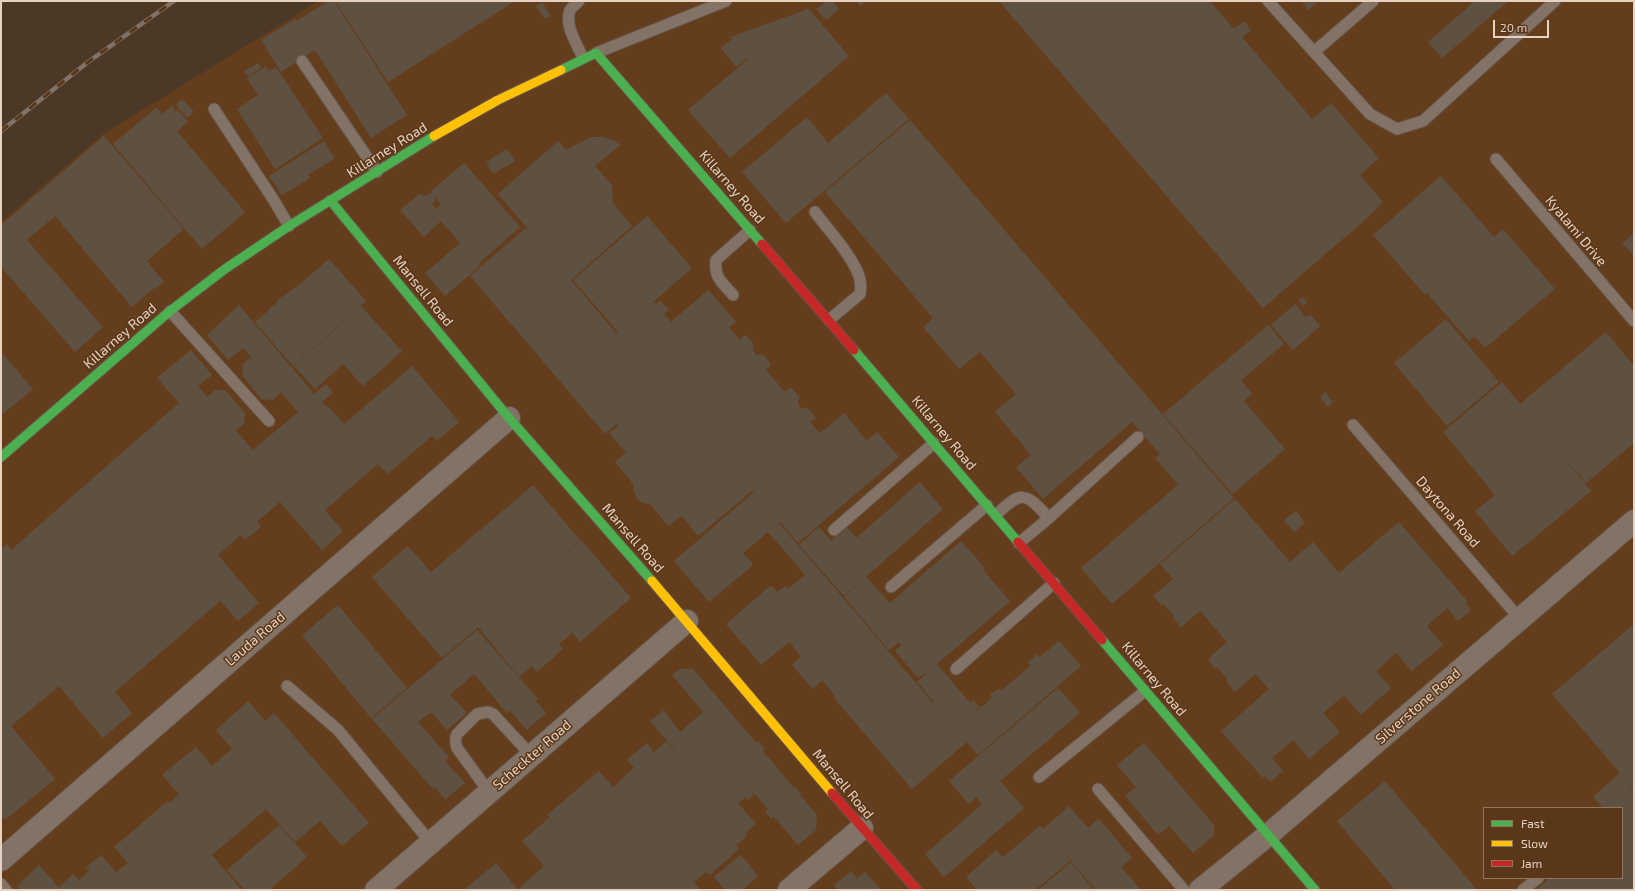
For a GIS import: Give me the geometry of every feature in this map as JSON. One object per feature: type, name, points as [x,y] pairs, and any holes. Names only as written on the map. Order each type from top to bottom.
[{"type":"street","name":"Killarney Road","points":[[1,457],[170,311],[225,269],[289,226],[416,147],[498,100],[596,53],[829,320],[1315,890]]},
{"type":"street","name":"Mansell Road","points":[[330,200],[509,418],[687,620],[862,828],[917,890]]},
{"type":"street","name":"Lauda Road","points":[[1,860],[509,418]]},
{"type":"street","name":"Silverstone Road","points":[[1200,890],[1268,834],[1634,521]]},
{"type":"street","name":"Scheckter Road","points":[[376,890],[687,620]]},
{"type":"street","points":[[789,890],[862,828]]},
{"type":"lane","points":[[579,1],[571,8],[568,19],[570,28],[583,58]]},
{"type":"lane","points":[[596,53],[699,6],[726,1]]},
{"type":"lane","points":[[1268,1],[1370,114],[1397,129],[1423,121],[1555,1]]},
{"type":"lane","points":[[1314,52],[1373,1]]},
{"type":"lane","points":[[302,61],[377,172]]},
{"type":"lane","points":[[214,109],[289,226]]},
{"type":"lane","name":"Kyalami Drive","points":[[1496,159],[1634,322]]},
{"type":"lane","points":[[815,212],[851,259],[860,276],[860,294],[829,320]]},
{"type":"lane","points":[[733,295],[719,279],[715,270],[716,260],[750,230]]},
{"type":"lane","points":[[170,311],[268,421]]},
{"type":"lane","name":"Daytona Road","points":[[1353,425],[1520,619]]},
{"type":"lane","points":[[1019,543],[1049,518],[1138,437]]},
{"type":"lane","points":[[834,530],[934,443]]},
{"type":"lane","points":[[996,515],[1015,499],[1024,497],[1030,498],[1049,518]]},
{"type":"lane","points":[[891,587],[987,505]]},
{"type":"lane","points":[[956,669],[1054,583]]},
{"type":"lane","points":[[287,686],[338,730],[431,843]]},
{"type":"lane","points":[[1039,778],[1146,691]]},
{"type":"lane","points":[[489,792],[457,748],[456,743],[457,734],[477,714],[484,712],[493,714],[531,756]]},
{"type":"lane","points":[[1098,789],[1184,890]]},
{"type":"lane","points":[[1523,890],[1537,879]]},
{"type":"lane","points":[[1,884],[6,890]]},
{"type":"shaded area","points":[[319,1],[1634,1],[1634,890],[1,890],[1,222],[103,134]]},
{"type":"building","points":[[328,1],[334,1],[407,115],[371,138],[315,50],[281,72],[261,40],[295,19],[297,21]]},
{"type":"building","points":[[335,1],[515,1],[388,82]]},
{"type":"building","points":[[827,1],[832,1],[839,9],[826,20],[816,9]]},
{"type":"building","points":[[857,1],[864,1],[865,3],[859,6]]},
{"type":"building","points":[[999,1],[1210,1],[1234,29],[1244,21],[1251,30],[1242,37],[1312,119],[1331,103],[1379,158],[1360,175],[1383,202],[1367,218],[1263,308]]},
{"type":"building","points":[[1301,1],[1319,1],[1308,10]]},
{"type":"building","points":[[1475,1],[1508,1],[1442,58],[1428,42]]},
{"type":"building","points":[[542,2],[551,16],[545,19],[536,6]]},
{"type":"building","points":[[808,8],[849,56],[730,158],[688,110],[748,59],[747,58],[736,67],[721,48],[732,39],[730,37]]},
{"type":"building","points":[[258,63],[261,68],[248,76],[244,71]]},
{"type":"building","points":[[266,66],[269,71],[276,67],[323,138],[275,169],[237,109],[258,95],[247,78]]},
{"type":"building","points":[[886,93],[909,119],[786,223],[742,172],[807,117],[828,143]]},
{"type":"building","points":[[182,99],[194,112],[187,118],[176,105]]},
{"type":"building","points":[[172,106],[176,112],[178,110],[188,122],[177,131],[245,212],[202,249],[113,144],[157,107],[162,114]]},
{"type":"building","points":[[910,120],[1234,498],[1112,604],[1081,568],[1178,485],[1155,458],[1160,454],[1132,422],[1043,499],[1016,467],[1031,455],[995,412],[1016,394],[980,352],[959,369],[923,327],[933,318],[825,192]]},
{"type":"building","points":[[104,136],[184,229],[147,261],[164,282],[155,289],[154,288],[132,307],[55,216],[27,240],[103,327],[75,352],[1,267],[1,225]]},
{"type":"building","points":[[591,137],[603,137],[614,140],[620,145],[595,166],[612,185],[613,203],[632,226],[571,280],[616,333],[618,332],[573,280],[647,216],[692,268],[630,322],[654,302],[656,304],[660,300],[669,310],[664,314],[671,322],[708,290],[736,322],[729,327],[740,340],[745,335],[753,343],[753,350],[756,355],[764,355],[771,365],[766,370],[785,392],[790,387],[799,396],[798,403],[801,408],[808,408],[816,418],[810,422],[820,433],[844,413],[867,441],[877,432],[899,457],[798,543],[780,522],[779,523],[933,703],[934,702],[917,682],[926,674],[925,673],[918,678],[895,651],[901,645],[899,642],[889,650],[844,597],[866,577],[890,603],[961,541],[985,568],[983,570],[1010,601],[937,664],[970,703],[973,700],[980,707],[976,710],[977,711],[992,698],[990,695],[999,688],[1001,691],[1031,665],[1028,662],[1037,654],[1040,657],[1059,641],[1081,666],[978,755],[967,742],[912,789],[834,698],[835,696],[822,680],[813,689],[792,665],[801,656],[789,642],[761,665],[726,624],[769,587],[773,587],[780,596],[777,592],[786,586],[788,589],[805,575],[768,532],[743,553],[752,562],[752,566],[709,602],[674,561],[754,492],[752,491],[698,536],[682,516],[668,526],[651,505],[638,500],[633,489],[634,485],[615,462],[626,453],[609,433],[618,426],[616,424],[605,434],[470,276],[526,228],[534,236],[498,194],[558,141],[566,150]]},
{"type":"building","points":[[324,141],[335,158],[308,175],[310,178],[282,195],[269,176]]},
{"type":"building","points":[[507,149],[515,161],[493,174],[486,162]]},
{"type":"building","points":[[464,163],[520,227],[479,263],[481,265],[445,296],[425,273],[460,243],[441,221],[424,237],[400,210],[421,193],[423,196],[432,193],[431,191]],"holes":[[[436,198],[441,204],[436,209],[432,205]]]},
{"type":"building","points":[[1441,176],[1494,237],[1503,229],[1555,289],[1485,348],[1475,336],[1469,341],[1427,293],[1425,295],[1373,235]]},
{"type":"building","points":[[1634,233],[1634,256],[1622,243]]},
{"type":"building","points":[[329,259],[366,301],[293,366],[255,322],[269,310],[268,309],[278,302],[277,300],[299,285]]},
{"type":"building","points":[[1303,297],[1307,302],[1303,306],[1298,300]]},
{"type":"building","points":[[1295,304],[1306,317],[1310,314],[1320,326],[1293,350],[1271,325]]},
{"type":"building","points":[[239,305],[314,394],[326,384],[333,393],[322,402],[326,407],[328,406],[344,424],[412,366],[459,422],[436,441],[432,436],[387,474],[378,464],[325,510],[343,531],[322,550],[280,502],[257,522],[261,527],[245,540],[241,535],[218,555],[259,603],[238,621],[220,601],[115,692],[132,713],[103,738],[59,686],[11,726],[55,779],[5,820],[1,816],[1,549],[7,544],[11,550],[179,403],[157,378],[191,350],[212,375],[198,386],[207,397],[215,390],[225,390],[245,413],[244,424],[236,431],[253,450],[298,412],[281,392],[273,400],[261,399],[242,375],[243,364],[251,357],[243,348],[228,360],[207,335]]},
{"type":"building","points":[[361,306],[402,351],[363,386],[343,364],[315,389],[294,366]]},
{"type":"building","points":[[1446,319],[1499,382],[1447,426],[1394,363]]},
{"type":"building","points":[[1268,325],[1284,344],[1241,380],[1252,394],[1244,401],[1285,449],[1233,494],[1163,414]]},
{"type":"building","points":[[1606,332],[1634,366],[1634,443],[1586,483],[1553,444],[1591,491],[1512,556],[1475,511],[1495,495],[1443,432],[1502,382],[1520,404]]},
{"type":"building","points":[[1,352],[33,389],[3,414],[1,411]]},
{"type":"building","points":[[1325,392],[1333,402],[1328,407],[1320,397]]},
{"type":"building","points":[[920,482],[943,509],[844,596],[799,545],[819,527],[831,541],[847,527],[856,538]]},
{"type":"building","points":[[533,485],[580,540],[530,582],[581,540],[631,598],[580,642],[567,626],[572,633],[559,644],[563,649],[537,672],[532,666],[519,677],[478,627],[442,658],[372,577],[408,546],[431,572]]},
{"type":"building","points":[[1235,499],[1290,562],[1313,542],[1339,573],[1399,522],[1468,602],[1466,604],[1471,610],[1458,621],[1447,608],[1427,626],[1443,645],[1412,671],[1396,653],[1376,671],[1391,688],[1361,715],[1344,695],[1323,713],[1340,732],[1309,759],[1293,740],[1272,758],[1283,771],[1270,782],[1265,776],[1263,778],[1221,731],[1269,689],[1255,674],[1235,692],[1226,681],[1228,680],[1217,667],[1215,669],[1208,659],[1227,642],[1200,611],[1181,627],[1173,618],[1174,616],[1153,596],[1173,579],[1160,564]]},
{"type":"building","points":[[1296,511],[1305,523],[1294,532],[1284,520]]},
{"type":"building","points":[[338,605],[407,688],[371,718],[302,635]]},
{"type":"building","points":[[1634,624],[1634,789],[1552,694]]},
{"type":"building","points":[[477,630],[538,699],[536,701],[546,713],[527,730],[510,711],[507,713],[474,674],[450,695],[467,713],[447,730],[431,712],[418,722],[449,757],[445,761],[465,783],[445,800],[435,787],[433,789],[372,719]]},
{"type":"building","points":[[679,669],[693,669],[756,743],[758,741],[765,749],[763,751],[794,788],[795,787],[802,794],[800,795],[817,815],[816,830],[798,845],[774,817],[771,819],[765,811],[768,809],[752,791],[754,795],[748,800],[746,797],[738,803],[756,824],[745,834],[747,836],[736,845],[739,849],[711,874],[709,875],[706,872],[694,882],[701,890],[520,890],[519,888],[544,866],[522,841],[549,818],[598,875],[547,815],[599,771],[613,787],[634,768],[627,760],[647,743],[654,752],[666,741],[701,781],[650,721],[664,710],[680,732],[703,712],[672,675]]},
{"type":"building","points":[[1058,688],[1080,713],[1000,781],[1024,808],[944,877],[925,854],[982,804],[976,797],[969,804],[949,781]]},
{"type":"building","points":[[248,701],[265,721],[274,713],[369,823],[342,846],[320,821],[295,842],[266,809],[212,855],[242,890],[62,890],[59,887],[73,874],[79,880],[89,871],[86,867],[101,855],[116,872],[128,863],[114,847],[168,801],[170,803],[179,794],[162,775],[196,747],[212,766],[232,749],[216,730]]},
{"type":"building","points":[[1144,743],[1214,825],[1214,835],[1193,853],[1169,826],[1158,835],[1125,796],[1136,787],[1117,765]]},
{"type":"building","points":[[1620,773],[1634,790],[1634,890],[1536,890],[1549,879],[1623,879],[1623,807],[1602,807],[1593,797]]},
{"type":"building","points":[[1385,781],[1477,890],[1395,890],[1337,821]]},
{"type":"building","points":[[1069,806],[1088,828],[1098,819],[1107,828],[1132,858],[1121,867],[1141,890],[1096,890],[1053,840],[1070,861],[1035,890],[977,890],[966,877],[996,850],[1003,857],[1040,826],[1043,829]]},
{"type":"building","points":[[279,825],[307,857],[269,890],[245,890],[227,870]]},
{"type":"building","points":[[741,855],[758,876],[742,890],[725,890],[714,877]]},
{"type":"building","points":[[1071,862],[1094,890],[1038,890]]},
{"type":"building","points":[[496,863],[518,890],[464,890]]},
{"type":"building","points":[[39,865],[61,890],[20,890],[17,886]]},
{"type":"building","points":[[851,871],[857,878],[865,872],[881,890],[838,890],[834,885]]},
{"type":"railway","points":[[1,131],[88,62],[174,1]]},
{"type":"traffic: fast","points":[[561,70],[596,53],[762,244]]},
{"type":"traffic: fast","points":[[1,457],[170,311],[225,269],[289,226],[434,136]]},
{"type":"traffic: fast","points":[[330,200],[509,418],[652,581]]},
{"type":"traffic: fast","points":[[854,350],[1018,542]]},
{"type":"traffic: fast","points":[[1102,640],[1315,890]]},
{"type":"traffic: slow","points":[[434,136],[498,100],[561,70]]},
{"type":"traffic: slow","points":[[652,581],[832,793]]},
{"type":"traffic: jam","points":[[762,244],[854,350]]},
{"type":"traffic: jam","points":[[1018,542],[1102,640]]},
{"type":"traffic: jam","points":[[832,793],[917,890]]}]
